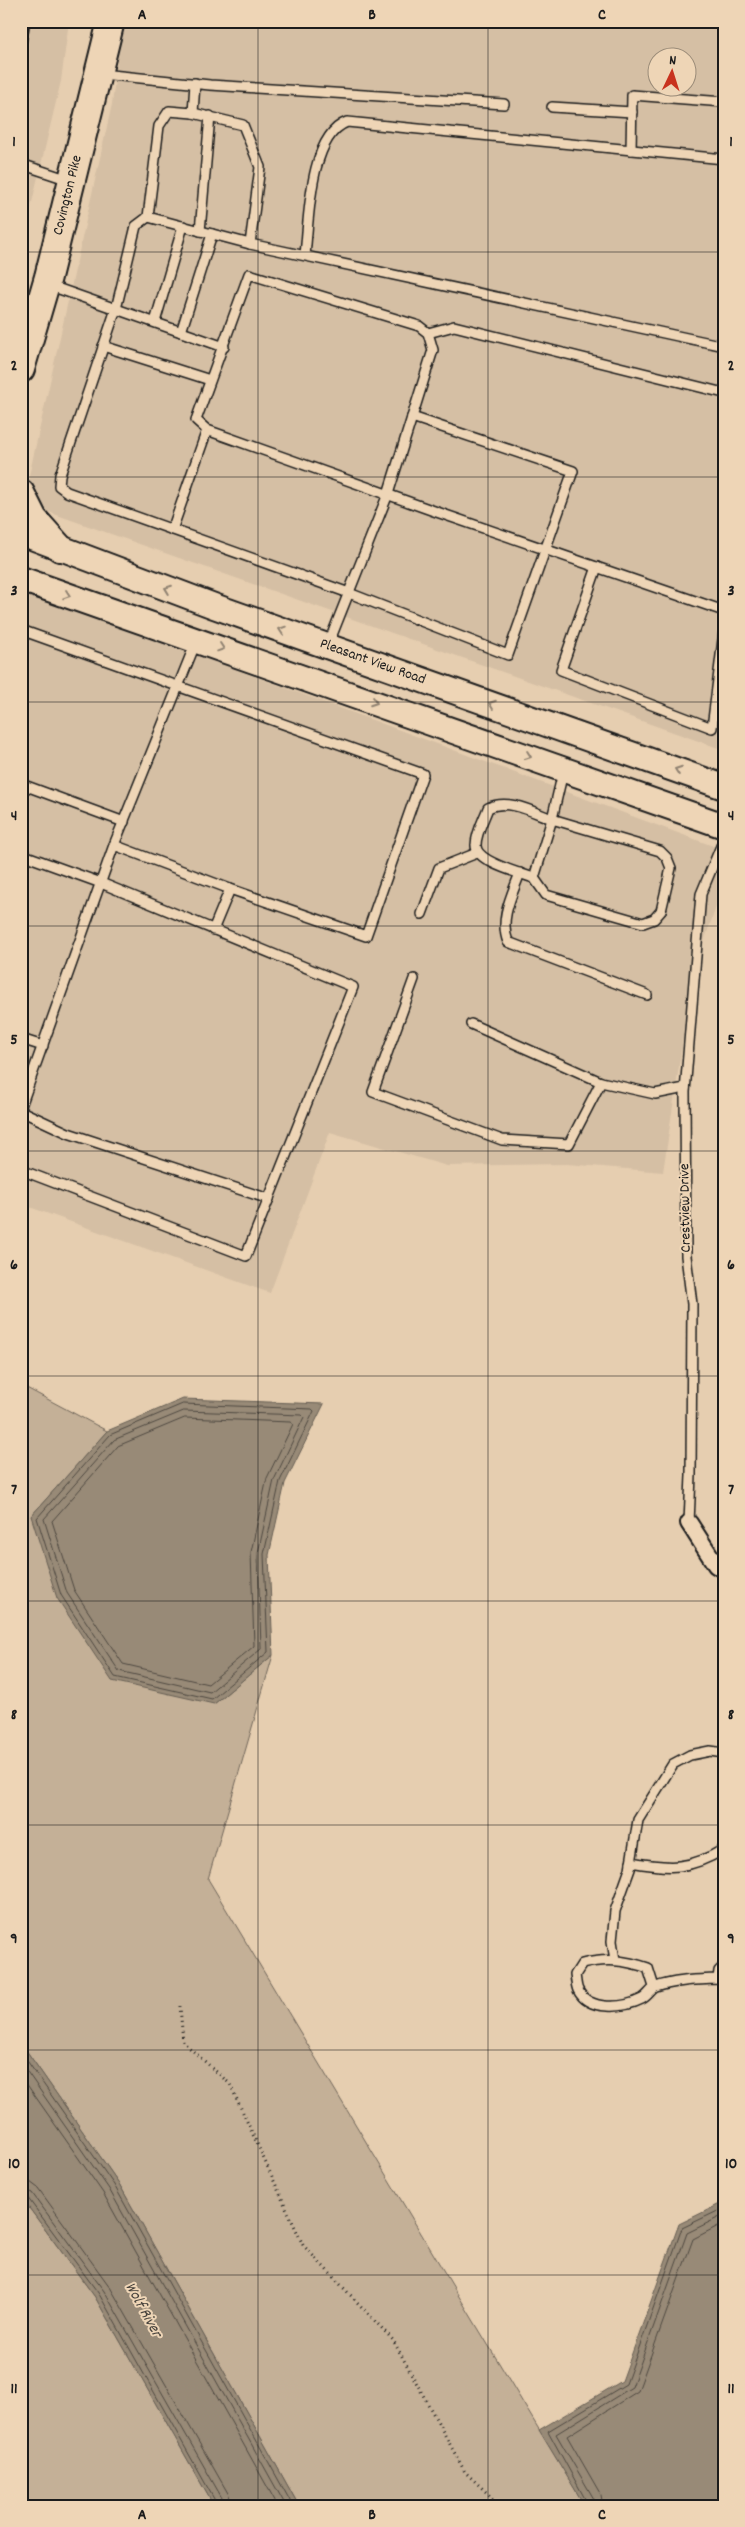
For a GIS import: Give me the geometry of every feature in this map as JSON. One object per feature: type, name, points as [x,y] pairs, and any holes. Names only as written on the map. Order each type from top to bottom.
[{"type":"main road","name":"Covington Pike","points":[[21,369],[46,284],[111,21]]},
{"type":"main road","points":[[21,493],[34,519],[60,548]]},
{"type":"main road","name":"Pleasant View Road","points":[[21,536],[29,536],[214,606],[724,787]]},
{"type":"main road","points":[[21,579],[724,826]]},
{"type":"main road","points":[[197,640],[214,606]]},
{"type":"street","name":"Crestview Drive","points":[[689,1523],[716,1565],[724,1570]]},
{"type":"lane","points":[[21,43],[25,21]]},
{"type":"lane","points":[[97,74],[195,83],[504,104]]},
{"type":"lane","points":[[192,113],[195,83]]},
{"type":"lane","points":[[631,150],[632,95],[724,102]]},
{"type":"lane","points":[[552,107],[632,112]]},
{"type":"lane","points":[[250,244],[260,167],[243,124],[210,116],[169,111],[158,126],[148,217],[136,226],[116,309],[60,475],[59,486],[67,492],[349,593],[508,655],[572,471],[412,416]]},
{"type":"lane","points":[[200,231],[210,116]]},
{"type":"lane","points":[[305,255],[317,163],[329,136],[339,125],[347,122],[724,159]]},
{"type":"lane","points":[[21,164],[72,180]]},
{"type":"lane","points":[[148,217],[250,244],[724,346]]},
{"type":"lane","points":[[155,322],[183,226]]},
{"type":"lane","points":[[181,332],[212,234]]},
{"type":"lane","points":[[328,646],[388,494],[433,350],[428,333],[419,326],[249,274],[196,420],[207,430],[388,494],[546,549],[724,612]]},
{"type":"lane","points":[[46,284],[224,347]]},
{"type":"lane","points":[[428,333],[454,326],[724,393]]},
{"type":"lane","points":[[103,346],[210,380]]},
{"type":"lane","points":[[172,530],[207,430]]},
{"type":"lane","points":[[597,567],[561,670],[712,728],[724,631]]},
{"type":"lane","points":[[21,630],[423,774],[366,936],[230,889],[114,845]]},
{"type":"lane","points":[[21,1106],[114,845],[197,640]]},
{"type":"lane","points":[[534,878],[552,819],[564,769]]},
{"type":"lane","points":[[21,784],[124,822]]},
{"type":"lane","points":[[496,803],[505,803],[552,819],[660,852],[667,858],[671,868],[661,911],[654,919],[643,923],[546,895],[534,878],[484,859],[477,852],[476,844],[488,808],[496,803]]},
{"type":"lane","name":"Crestview Drive","points":[[689,1523],[692,1304],[686,1256],[685,1088],[701,894],[724,839]]},
{"type":"lane","points":[[422,914],[439,868],[477,852]]},
{"type":"lane","points":[[21,854],[101,883],[353,987],[246,1256],[21,1170]]},
{"type":"lane","points":[[520,873],[504,921],[504,932],[508,942],[647,996]]},
{"type":"lane","points":[[213,930],[230,889]]},
{"type":"lane","points":[[414,980],[373,1092],[502,1140],[569,1144],[601,1082]]},
{"type":"lane","points":[[471,1024],[601,1082],[655,1094],[685,1088]]},
{"type":"lane","points":[[21,1039],[42,1046]]},
{"type":"lane","points":[[21,1111],[68,1133],[269,1199]]},
{"type":"lane","points":[[615,1960],[612,1941],[614,1911],[631,1862],[638,1820],[673,1764],[690,1755],[710,1752],[724,1753]]},
{"type":"lane","points":[[631,1862],[678,1868],[693,1865],[724,1850]]},
{"type":"lane","points":[[654,1987],[648,1968],[627,1961],[600,1960],[582,1964],[575,1975],[578,1991],[588,2002],[608,2007],[630,2004],[644,1998],[654,1987],[682,1981],[721,1981],[719,1971],[724,1966]]},
{"type":"path","points":[[180,2006],[183,2042],[230,2084],[303,2245],[394,2340],[465,2472],[501,2506]]},
{"type":"shaded area","points":[[21,21],[69,21],[61,81],[21,248]]},
{"type":"shaded area","points":[[122,21],[724,21],[724,750],[23,503],[112,104]]},
{"type":"shaded area","points":[[21,590],[724,850],[724,884],[693,973],[663,1172],[567,1164],[447,1166],[330,1132],[270,1293],[21,1204]]},
{"type":"shaded area","points":[[21,1385],[107,1431],[31,1516],[214,1704],[273,1655],[208,1879],[585,2506],[299,2506],[118,2182],[21,2043]]},
{"type":"shaded area","points":[[21,2197],[95,2297],[214,2506],[21,2506]]},
{"type":"water","points":[[183,1399],[324,1404],[285,1483],[269,1555],[273,1655],[214,1704],[112,1681],[57,1598],[31,1516],[107,1431]]},
{"type":"water","name":"Wolf River","points":[[21,2043],[118,2182],[299,2506],[214,2506],[95,2297],[21,2197]]},
{"type":"water","points":[[724,2202],[724,2506],[585,2506],[539,2430],[622,2381],[679,2224]]}]
